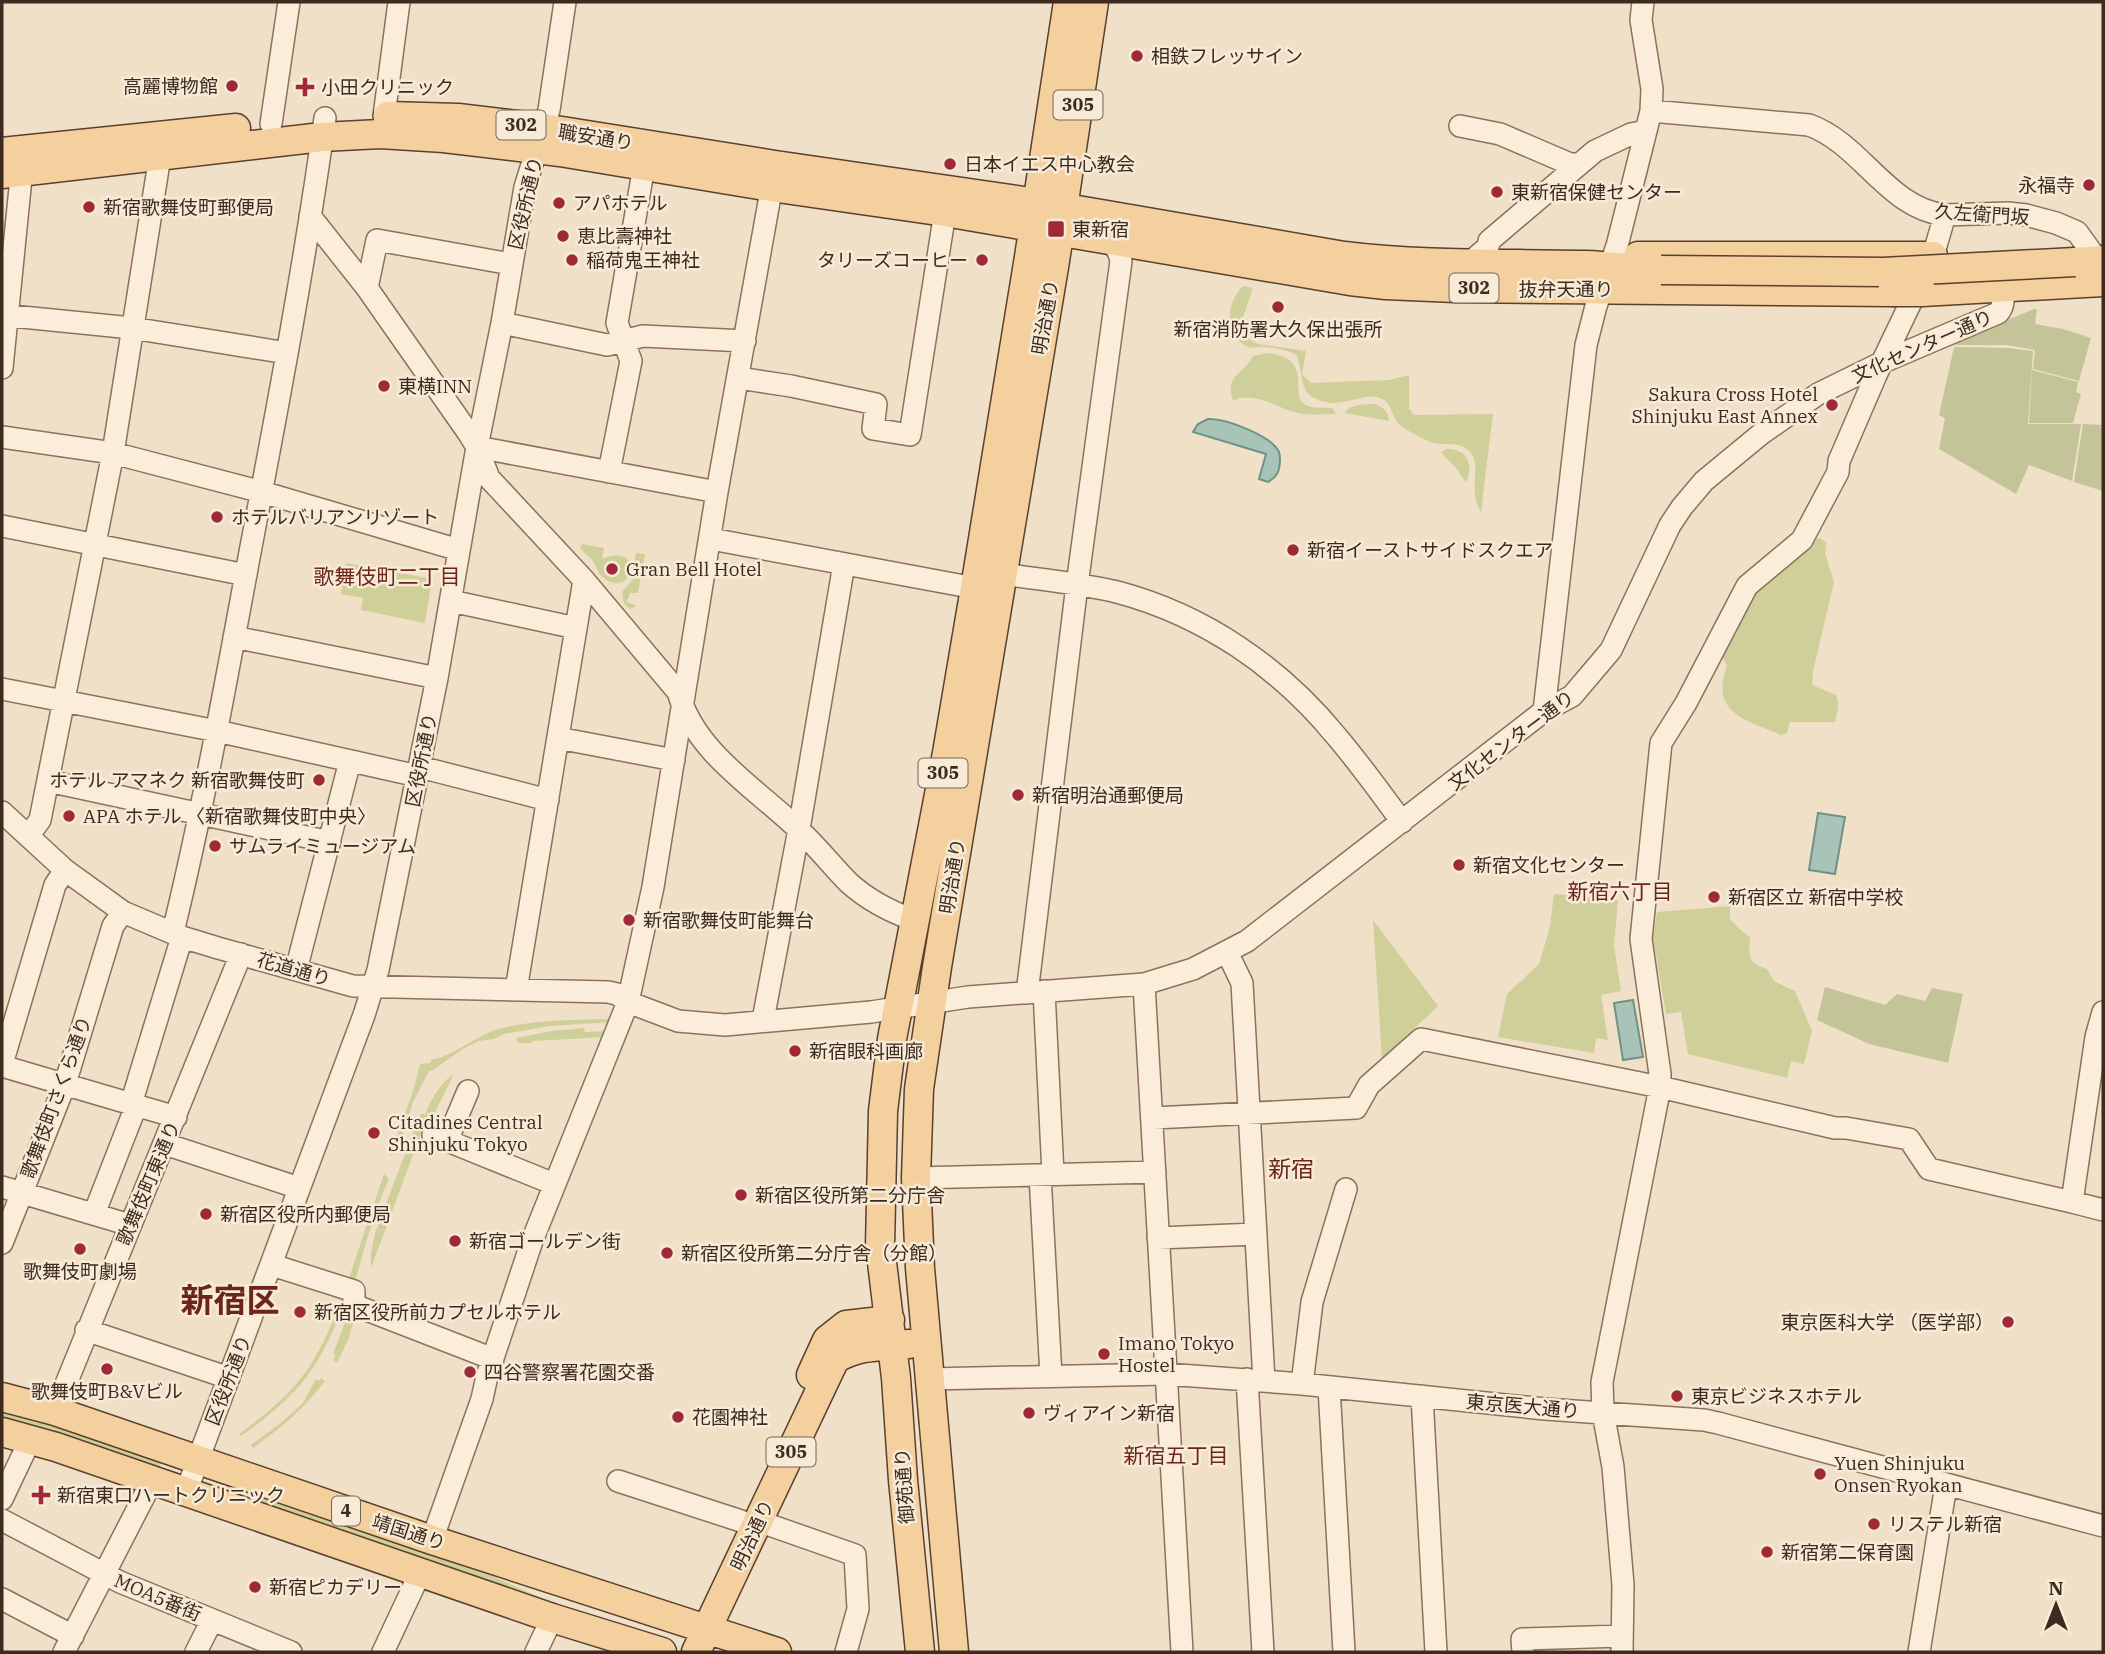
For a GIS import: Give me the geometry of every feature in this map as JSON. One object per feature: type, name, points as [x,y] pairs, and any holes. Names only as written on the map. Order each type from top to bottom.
[{"type":"main road","name":"明治通り","points":[[1048,217],[1068,2]]},
{"type":"main road","name":"明治通り","points":[[891,1333],[880,1246],[883,1111],[898,1008],[984,578],[1048,217],[1094,2]]},
{"type":"main road","name":"職安通り","points":[[12,162],[160,156],[384,116],[458,118],[644,166],[773,176],[945,212],[1048,217]]},
{"type":"main road","name":"職安通り","points":[[12,162],[271,124],[444,138],[540,138],[1048,217]]},
{"type":"main road","name":"抜弁天通り","points":[[1048,217],[1100,238],[1386,285],[1455,288],[1606,278],[1661,270],[1883,272],[2095,266]]},
{"type":"main road","name":"抜弁天通り","points":[[1048,217],[1416,263],[1468,264],[1606,278],[1892,292],[2003,287],[2095,266]]},
{"type":"main road","points":[[1606,278],[1634,256],[1933,256]]},
{"type":"main road","name":"明治通り","points":[[678,1652],[698,1635],[750,1521],[835,1359],[891,1333],[925,1341],[916,1178],[919,1090],[984,578]]},
{"type":"main road","name":"御苑通り","points":[[891,1333],[920,1652]]},
{"type":"main road","name":"御苑通り","points":[[925,1341],[954,1652]]},
{"type":"main road","name":"靖国通り","points":[[2,1397],[55,1411],[432,1540],[698,1635],[777,1652]]},
{"type":"main road","name":"靖国通り","points":[[2,1432],[152,1480],[552,1618],[662,1652]]},
{"type":"main road","points":[[903,1480],[939,1476]]},
{"type":"street","points":[[271,124],[289,2]]},
{"type":"street","points":[[384,116],[399,2]]},
{"type":"street","name":"区役所通り","points":[[186,1492],[373,987],[437,678],[525,187],[549,110],[565,2]]},
{"type":"street","points":[[1544,711],[1586,345],[1617,246],[1648,121],[1652,89],[1641,20],[1643,2]]},
{"type":"street","points":[[1468,264],[1488,247],[1489,241],[1579,164],[1648,121]]},
{"type":"street","name":"久左衛門坂","points":[[1648,121],[1810,125],[1824,130],[1866,163],[1895,193],[1913,206],[1934,214],[2008,213],[2056,223],[2077,232],[2095,266]]},
{"type":"street","points":[[1460,126],[1500,134],[1570,164],[1579,164]]},
{"type":"street","points":[[94,1214],[134,1105],[178,934],[287,354],[324,128]]},
{"type":"street","points":[[29,835],[40,820],[113,453],[160,156]]},
{"type":"street","points":[[2,368],[12,162]]},
{"type":"street","points":[[609,472],[631,361],[617,323],[644,166]]},
{"type":"street","points":[[432,1540],[482,1399],[532,1241],[628,1002],[653,887],[773,176]]},
{"type":"street","points":[[739,378],[876,404],[873,429],[910,435],[945,212]]},
{"type":"street","points":[[1522,1652],[1522,1639],[1622,1644],[1623,1585],[1613,1466],[1603,1412],[1602,1382],[1660,1087],[1641,939],[1661,743],[1747,586],[1802,540],[1838,472],[1839,461],[1933,256],[1945,215]]},
{"type":"street","points":[[310,216],[367,288],[477,447],[489,478],[584,580],[678,692],[682,707],[715,755],[799,829],[851,884],[893,913],[914,920]]},
{"type":"street","points":[[1051,1376],[1046,1175],[1035,992],[1077,585],[1121,261],[1118,249],[1100,238]]},
{"type":"street","points":[[367,288],[377,240],[511,264]]},
{"type":"street","name":"文化センター通り","points":[[763,1020],[822,1017],[968,997],[1144,984],[1193,969],[1227,953],[1247,941],[1544,711],[1572,696],[1611,650],[1670,526],[1698,487],[1799,406],[1836,384],[1998,313],[2002,309],[2003,287]]},
{"type":"street","points":[[5,315],[132,328],[287,354]]},
{"type":"street","points":[[502,323],[607,345],[643,336],[745,341]]},
{"type":"street","points":[[2,437],[113,453],[262,492],[459,550]]},
{"type":"street","points":[[477,447],[718,492]]},
{"type":"street","points":[[2,526],[246,575]]},
{"type":"street","points":[[710,539],[844,564],[1077,585],[1115,592],[1160,606],[1237,645],[1276,674],[1336,736],[1402,822]]},
{"type":"street","points":[[763,1020],[844,564]]},
{"type":"street","points":[[516,990],[584,580]]},
{"type":"street","points":[[451,601],[576,628]]},
{"type":"street","points":[[234,637],[437,678]]},
{"type":"street","points":[[2,689],[548,800]]},
{"type":"street","points":[[558,738],[674,760]]},
{"type":"street","points":[[296,970],[350,761]]},
{"type":"street","points":[[48,781],[330,842]]},
{"type":"street","name":"花道通り","points":[[4,819],[29,835],[65,870],[123,912],[178,934],[353,986],[608,992],[678,1021],[725,1025],[763,1020]]},
{"type":"street","points":[[65,870],[55,885],[11,996],[2,1065],[176,1117]]},
{"type":"street","name":"歌舞伎町さくら通り","points":[[2,1243],[12,1190],[65,1084],[113,926],[123,912]]},
{"type":"street","points":[[1227,953],[1242,983],[1249,1113],[1255,1234],[1263,1652]]},
{"type":"street","name":"歌舞伎町東通り","points":[[55,1411],[241,954]]},
{"type":"street","points":[[1144,984],[1182,1652]]},
{"type":"street","points":[[2072,1202],[2096,1037],[2103,1012]]},
{"type":"street","points":[[1153,1118],[1356,1108],[1369,1085],[1421,1039],[1660,1087],[1835,1128],[1909,1139],[1929,1169],[2103,1210]]},
{"type":"street","points":[[468,1091],[440,1138],[554,1184]]},
{"type":"street","points":[[165,1144],[299,1188]]},
{"type":"street","points":[[916,1178],[1155,1172]]},
{"type":"street","points":[[1302,1384],[1312,1302],[1346,1189]]},
{"type":"street","points":[[12,1190],[130,1225]]},
{"type":"street","points":[[1158,1238],[1255,1234]]},
{"type":"street","points":[[272,1265],[493,1359]]},
{"type":"street","points":[[86,1330],[229,1378]]},
{"type":"street","name":"東京医大通り","points":[[929,1379],[1166,1374],[1718,1423],[2103,1526]]},
{"type":"street","points":[[1329,1387],[1344,1652]]},
{"type":"street","points":[[1422,1396],[1436,1652]]},
{"type":"street","points":[[2,1499],[30,1440]]},
{"type":"street","name":"MOA5番街","points":[[69,1644],[152,1480]]},
{"type":"street","points":[[618,1481],[855,1555],[858,1609],[846,1652]]},
{"type":"street","points":[[1919,1652],[1946,1485]]},
{"type":"street","name":"MOA5番街","points":[[2,1520],[104,1574],[292,1652]]},
{"type":"street","points":[[383,1652],[420,1573]]},
{"type":"street","points":[[2,1599],[69,1644]]},
{"type":"street","points":[[536,1652],[552,1618]]},
{"type":"street","points":[[196,1652],[212,1620]]},
{"type":"green space","points":[[1243,286],[1253,288],[1238,332],[1258,344],[1306,351],[1302,374],[1311,383],[1389,380],[1409,375],[1409,409],[1414,415],[1493,414],[1481,512],[1475,496],[1475,463],[1473,456],[1464,447],[1433,443],[1409,431],[1397,422],[1386,402],[1376,397],[1336,403],[1315,398],[1304,387],[1296,355],[1273,348],[1250,348],[1240,342],[1234,335],[1230,318],[1233,301]]},
{"type":"green space","points":[[2037,309],[2035,324],[2091,338],[2079,381],[2033,369],[2035,350],[2007,345],[1956,345],[1954,342]]},
{"type":"green space","points":[[1954,347],[2033,351],[2028,424],[2081,424],[2072,481],[2029,465],[2016,494],[1939,449],[1945,418],[1939,415]]},
{"type":"green space","points":[[1268,353],[1283,357],[1297,370],[1302,401],[1311,407],[1332,408],[1336,414],[1297,413],[1257,399],[1241,398],[1233,401],[1233,380],[1253,356]]},
{"type":"green space","points":[[2032,370],[2078,382],[2076,392],[2081,394],[2073,423],[2029,423]]},
{"type":"green space","points":[[1375,404],[1385,410],[1389,421],[1344,413],[1354,406]]},
{"type":"green space","points":[[2083,424],[2103,425],[2103,491],[2074,482]]},
{"type":"green space","points":[[1446,449],[1460,452],[1467,459],[1469,470],[1466,483],[1441,452]]},
{"type":"green space","points":[[1819,538],[1826,542],[1825,553],[1834,582],[1812,685],[1836,695],[1838,702],[1835,722],[1790,722],[1787,733],[1781,735],[1744,719],[1727,705],[1723,682],[1727,666],[1721,649],[1752,590],[1801,546]]},
{"type":"green space","points":[[582,544],[604,548],[602,559],[616,556],[625,558],[630,570],[627,577],[622,582],[614,583],[604,578],[594,562],[580,548]]},
{"type":"green space","points":[[637,553],[645,554],[638,593],[630,593],[627,602],[637,606],[630,609],[624,604],[622,592],[635,577]]},
{"type":"green space","points":[[346,563],[432,579],[425,623],[361,610],[363,598],[341,594]]},
{"type":"green space","points":[[1554,894],[1618,900],[1614,946],[1621,991],[1601,995],[1608,1040],[1596,1038],[1594,1053],[1498,1037],[1507,994],[1539,964],[1550,927]]},
{"type":"green space","points":[[1730,906],[1730,920],[1750,938],[1751,958],[1756,964],[1767,969],[1774,981],[1795,991],[1812,1031],[1804,1064],[1791,1061],[1787,1078],[1688,1054],[1681,1012],[1666,1014],[1653,938],[1657,912]]},
{"type":"green space","points":[[1373,920],[1438,1006],[1382,1059]]},
{"type":"green space","points":[[1825,987],[1885,1005],[1897,994],[1925,1001],[1932,988],[1963,994],[1948,1063],[1869,1044],[1817,1020]]},
{"type":"green space","points":[[614,1019],[611,1022],[550,1026],[503,1034],[463,1049],[429,1071],[413,1102],[397,1153],[390,1155],[420,1064],[430,1063],[432,1059],[445,1056],[488,1033],[510,1026]]},
{"type":"green space","points":[[584,1028],[585,1032],[609,1031],[606,1037],[532,1043],[518,1043],[516,1038],[552,1031]]},
{"type":"green space","points":[[454,1074],[432,1118],[427,1117],[371,1268],[375,1233],[419,1117],[422,1113],[425,1115],[436,1092]]},
{"type":"green space","points":[[384,1174],[389,1179],[374,1216],[355,1281],[348,1281]]},
{"type":"green space","points":[[344,1292],[347,1296],[328,1342],[307,1376],[280,1406],[241,1436],[239,1434],[278,1403],[305,1373],[325,1338]]},
{"type":"green space","points":[[357,1311],[337,1363],[333,1360],[336,1356],[333,1354],[348,1315]]},
{"type":"green space","points":[[321,1378],[325,1381],[301,1409],[253,1448],[251,1445],[303,1403],[316,1379],[319,1381]]},
{"type":"green space","points":[[2,1411],[61,1428],[161,1463],[159,1468],[60,1433],[2,1417]]},
{"type":"green space","points":[[253,1495],[486,1573],[550,1602],[623,1625],[623,1628],[251,1500]]},
{"type":"shaded area","points":[[1208,419],[1225,421],[1247,429],[1275,446],[1280,458],[1275,477],[1268,482],[1259,479],[1266,454],[1193,432],[1198,424]]},
{"type":"shaded area","points":[[1818,813],[1845,817],[1835,874],[1809,870]]},
{"type":"shaded area","points":[[1633,1000],[1643,1057],[1623,1060],[1614,1003]]},
{"type":"place","name":"相鉄フレッサイン","points":[[1137,56]]},
{"type":"place","name":"高麗博物館","points":[[232,86]]},
{"type":"place","name":"小田クリニック","points":[[305,87]]},
{"type":"place","name":"日本イエス中心教会","points":[[950,164]]},
{"type":"place","name":"永福寺","points":[[2089,185]]},
{"type":"place","name":"東新宿保健センター","points":[[1497,192]]},
{"type":"place","name":"アパホテル","points":[[559,203]]},
{"type":"place","name":"新宿歌舞伎町郵便局","points":[[89,207]]},
{"type":"place","name":"東新宿","points":[[1056,229]]},
{"type":"place","name":"恵比壽神社","points":[[563,236]]},
{"type":"place","name":"稲荷鬼王神社","points":[[572,260]]},
{"type":"place","name":"タリーズコーヒー","points":[[982,260]]},
{"type":"place","name":"新宿消防署大久保出張所","points":[[1278,307]]},
{"type":"place","name":"東横INN","points":[[384,386]]},
{"type":"place","name":"Sakura Cross Hotel Shinjuku East Annex","points":[[1832,405]]},
{"type":"place","name":"ホテルバリアンリゾート","points":[[217,517]]},
{"type":"place","name":"新宿イーストサイドスクエア","points":[[1293,550]]},
{"type":"place","name":"Gran Bell Hotel","points":[[612,569]]},
{"type":"place","name":"ホテル アマネク 新宿歌舞伎町","points":[[319,780]]},
{"type":"place","name":"新宿明治通郵便局","points":[[1018,795]]},
{"type":"place","name":"APA ホテル 〈新宿歌舞伎町中央〉","points":[[69,816]]},
{"type":"place","name":"サムライミュージアム","points":[[215,846]]},
{"type":"place","name":"新宿文化センター","points":[[1459,865]]},
{"type":"place","name":"新宿区立 新宿中学校","points":[[1714,897]]},
{"type":"place","name":"新宿歌舞伎町能舞台","points":[[629,920]]},
{"type":"place","name":"新宿眼科画廊","points":[[795,1051]]},
{"type":"place","name":"Citadines Central Shinjuku Tokyo","points":[[374,1133]]},
{"type":"place","name":"新宿区役所第二分庁舎","points":[[741,1195]]},
{"type":"place","name":"新宿区役所内郵便局","points":[[206,1214]]},
{"type":"place","name":"新宿ゴールデン街","points":[[455,1241]]},
{"type":"place","name":"歌舞伎町劇場","points":[[80,1249]]},
{"type":"place","name":"新宿区役所第二分庁舎（分館）","points":[[667,1253]]},
{"type":"place","name":"新宿区役所前カプセルホテル","points":[[300,1312]]},
{"type":"place","name":"東京医科大学 （医学部）","points":[[2008,1322]]},
{"type":"place","name":"Imano Tokyo Hostel","points":[[1104,1354]]},
{"type":"place","name":"歌舞伎町B&Vビル","points":[[107,1369]]},
{"type":"place","name":"四谷警察署花園交番","points":[[470,1372]]},
{"type":"place","name":"東京ビジネスホテル","points":[[1677,1396]]},
{"type":"place","name":"ヴィアイン新宿","points":[[1029,1413]]},
{"type":"place","name":"花園神社","points":[[678,1417]]},
{"type":"place","name":"Yuen Shinjuku Onsen Ryokan","points":[[1820,1474]]},
{"type":"place","name":"新宿東口ハートクリニック","points":[[41,1495]]},
{"type":"place","name":"リステル新宿","points":[[1874,1524]]},
{"type":"place","name":"新宿第二保育園","points":[[1767,1552]]},
{"type":"place","name":"新宿ピカデリー","points":[[255,1587]]},
{"type":"district","name":"歌舞伎町二丁目","points":[[387,577]]},
{"type":"district","name":"新宿六丁目","points":[[1620,892]]},
{"type":"district","name":"新宿","points":[[1291,1169]]},
{"type":"district","name":"新宿区","points":[[230,1300]]},
{"type":"district","name":"新宿五丁目","points":[[1176,1456]]}]
